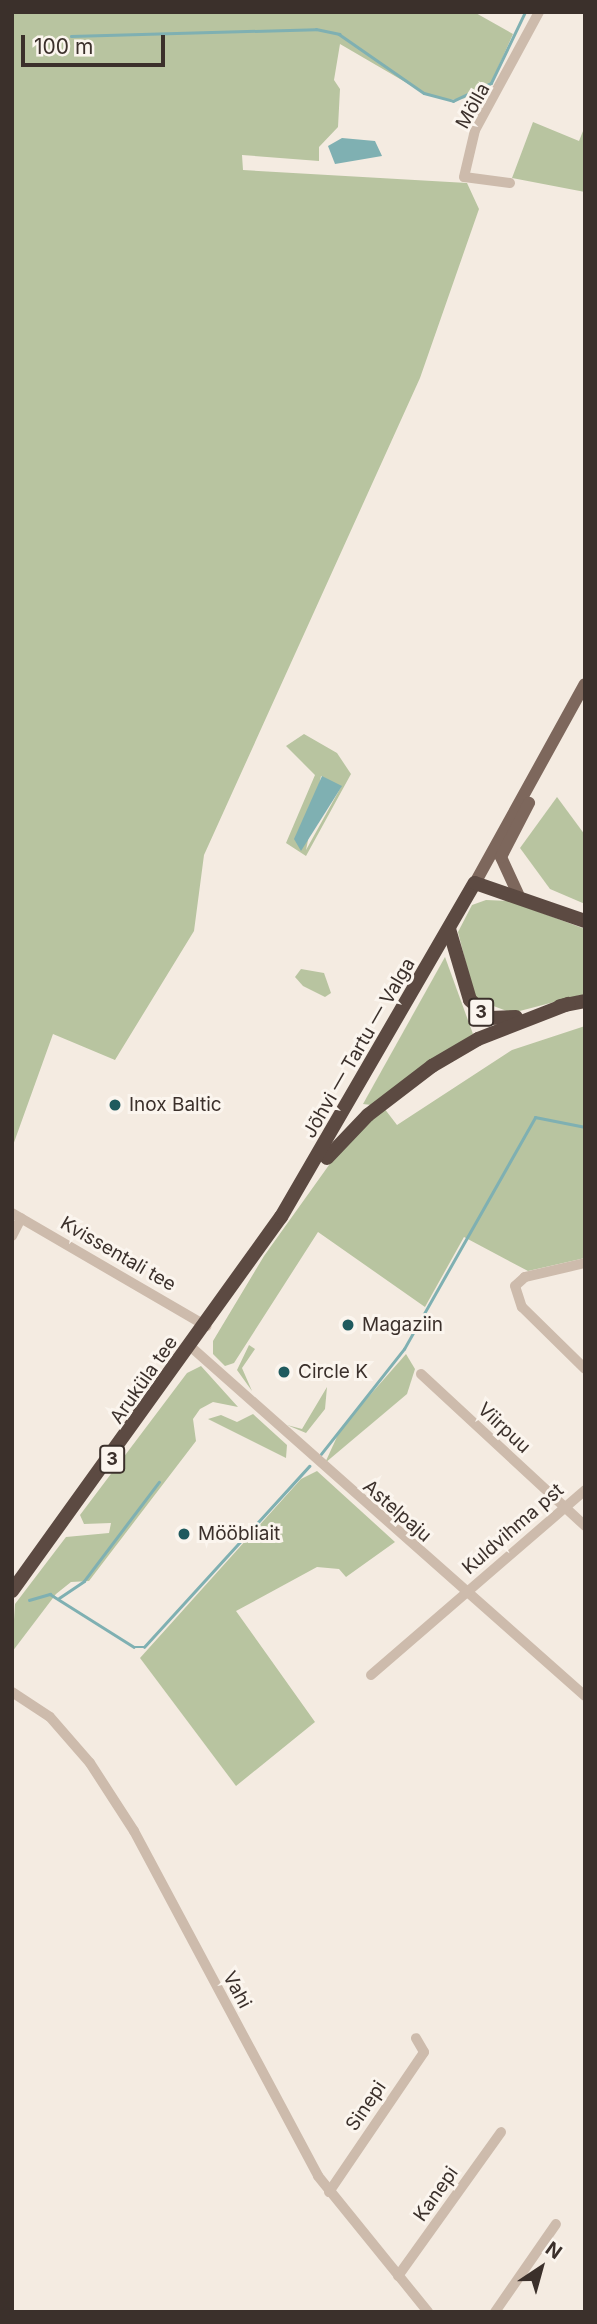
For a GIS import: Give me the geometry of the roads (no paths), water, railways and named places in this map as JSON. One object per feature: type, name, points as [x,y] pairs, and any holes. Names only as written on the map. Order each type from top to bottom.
[{"type":"highway","points":[[475,883],[518,894],[585,921]]},
{"type":"highway","name":"Jõhvi — Tartu — Valga","points":[[206,1326],[281,1217],[475,883]]},
{"type":"highway","name":"3","points":[[449,929],[470,1000],[491,1018],[568,1004]]},
{"type":"highway","points":[[281,1217],[335,1148],[400,1089],[478,1040],[568,1004],[585,1001]]},
{"type":"highway","name":"Aruküla tee","points":[[12,1591],[206,1326]]},
{"type":"main road","points":[[475,883],[585,684]]},
{"type":"main road","points":[[518,894],[505,877],[501,857],[541,780],[542,764]]},
{"type":"street","name":"Mölla","points":[[510,183],[464,177],[475,130],[539,12]]},
{"type":"street","points":[[12,1236],[17,1215]]},
{"type":"street","name":"Kvissentali tee","points":[[17,1215],[206,1326]]},
{"type":"street","points":[[585,1263],[525,1277],[515,1286],[515,1298],[585,1369]]},
{"type":"street","name":"Astelpaju","points":[[191,1347],[465,1594],[585,1696]]},
{"type":"street","name":"Viirpuu","points":[[421,1374],[585,1526]]},
{"type":"street","name":"Kuldvihma pst","points":[[371,1675],[585,1490]]},
{"type":"street","name":"Vahi","points":[[12,1692],[69,1735],[134,1831],[329,2192],[428,2312]]},
{"type":"street","name":"Sinepi","points":[[329,2192],[424,2052],[416,2038]]},
{"type":"street","name":"Kanepi","points":[[398,2276],[501,2132]]},
{"type":"street","points":[[495,2312],[556,2224]]},
{"type":"water","points":[[342,138],[375,141],[382,156],[335,164],[328,146]]},
{"type":"water","points":[[322,776],[342,786],[301,851],[294,839]]},
{"type":"waterway","points":[[71,36],[316,29],[339,34],[424,93],[453,101],[491,83],[525,12]]},
{"type":"waterway","points":[[321,1454],[404,1349],[535,1117],[585,1127]]},
{"type":"waterway","points":[[29,1600],[50,1594],[134,1647],[144,1647],[309,1466]]},
{"type":"waterway","points":[[59,1598],[84,1581],[159,1482]]},
{"type":"place","name":"Inox Baltic","points":[[115,1105]]},
{"type":"place","name":"Magaziin","points":[[348,1325]]},
{"type":"place","name":"Circle K","points":[[284,1372]]},
{"type":"place","name":"Mööbliait","points":[[184,1534]]}]
